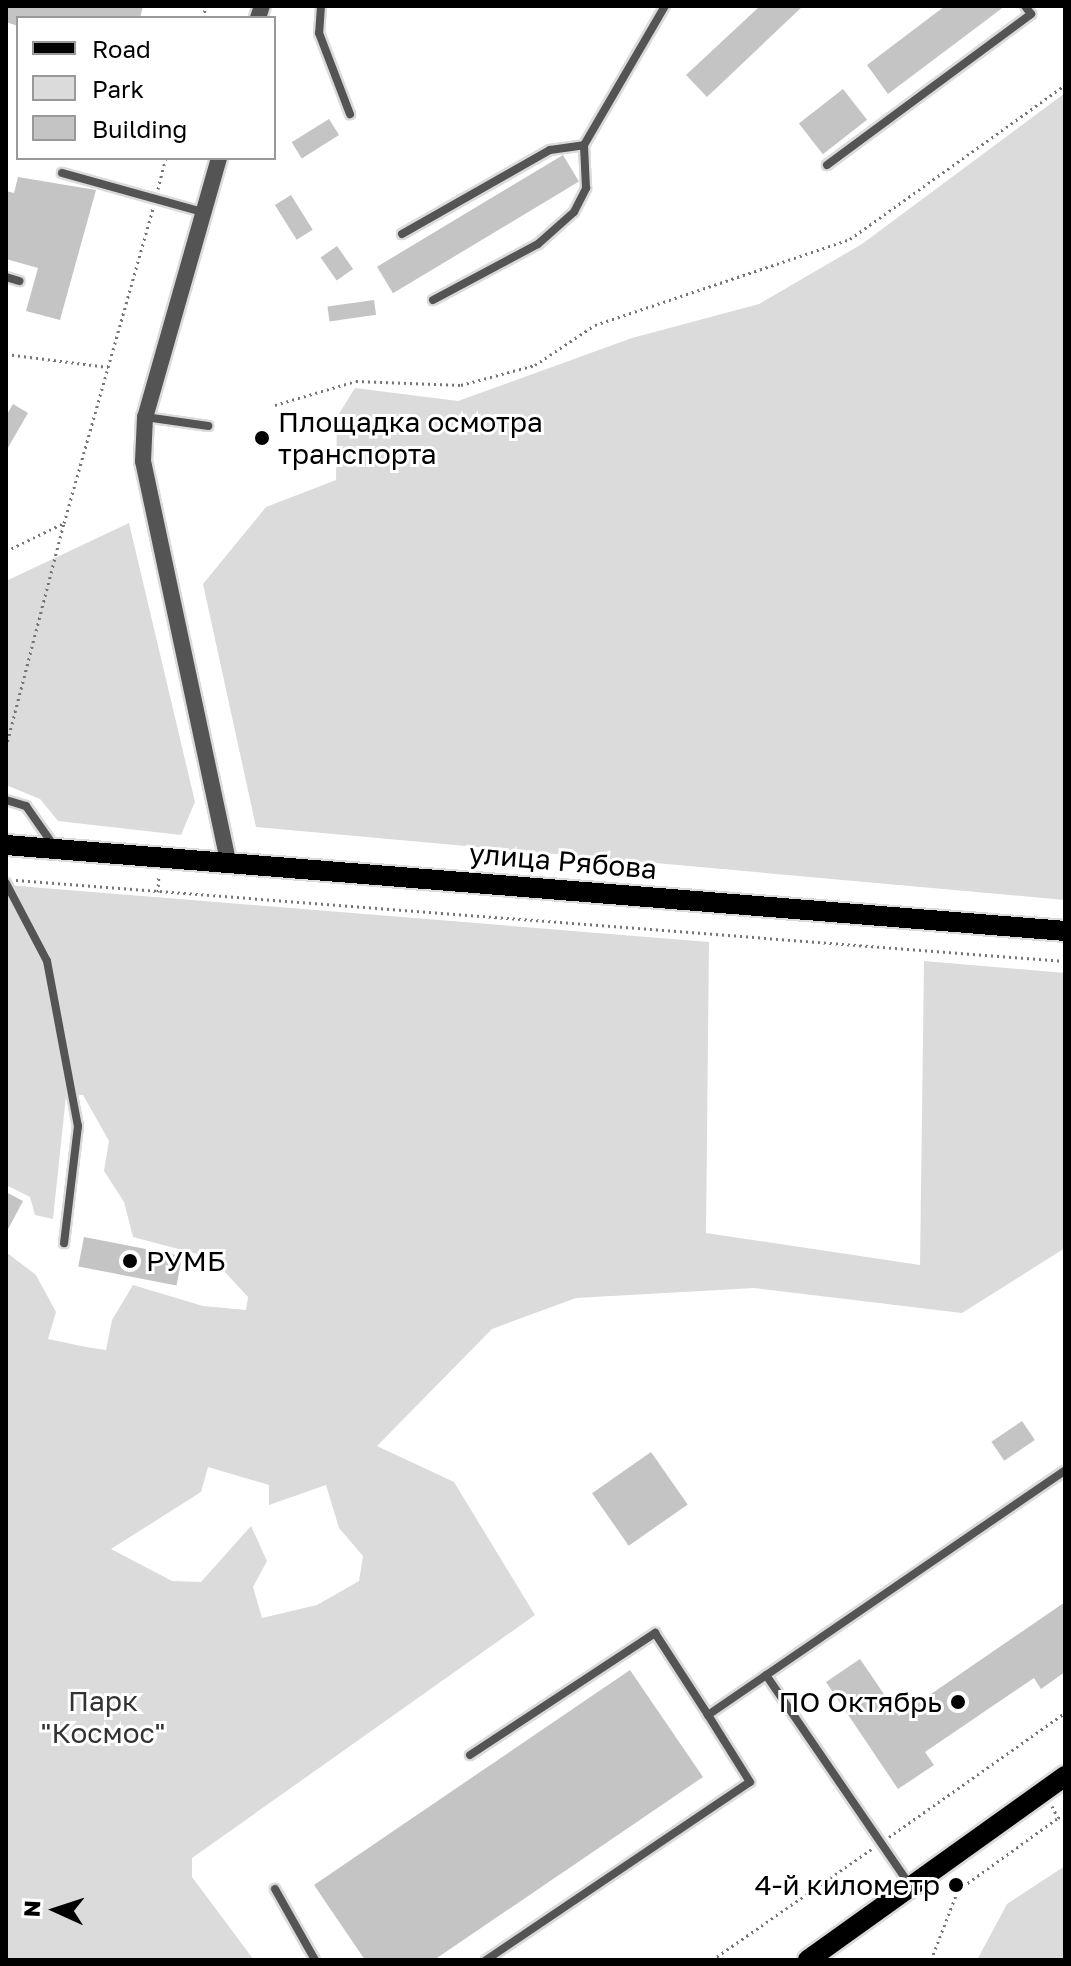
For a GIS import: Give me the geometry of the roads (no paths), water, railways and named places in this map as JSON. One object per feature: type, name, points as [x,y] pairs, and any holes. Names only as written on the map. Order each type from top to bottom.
[{"type":"main road","name":"улица Рябова","points":[[6,845],[1065,931]]},
{"type":"main road","points":[[808,1960],[1065,1776]]},
{"type":"street","points":[[218,160],[145,417],[143,461],[228,862]]},
{"type":"lane","points":[[321,6],[319,33],[350,114]]},
{"type":"lane","points":[[433,300],[538,244],[574,212],[586,188],[584,145],[665,6]]},
{"type":"lane","points":[[827,165],[1031,14],[1025,6]]},
{"type":"lane","points":[[402,234],[550,150],[584,145]]},
{"type":"lane","points":[[62,173],[203,212]]},
{"type":"lane","points":[[6,277],[19,281]]},
{"type":"lane","points":[[145,417],[208,426]]},
{"type":"lane","points":[[6,800],[26,806],[56,850]]},
{"type":"lane","points":[[6,883],[47,961],[78,1126],[64,1243]]},
{"type":"lane","points":[[708,1715],[1065,1471]]},
{"type":"lane","points":[[470,1755],[655,1633],[750,1782],[486,1960]]},
{"type":"lane","points":[[766,1675],[912,1887]]},
{"type":"lane","points":[[275,1889],[315,1960]]},
{"type":"place","name":"Площадка осмотра транспорта","points":[[262,438]]},
{"type":"place","name":"РУМБ","points":[[130,1261]]},
{"type":"place","name":"ПО Октябрь","points":[[958,1702]]},
{"type":"place","name":"4-й километр","points":[[956,1885]]},
{"type":"park label","name":"Парк \"Космос\"","points":[[103,1717]]}]
